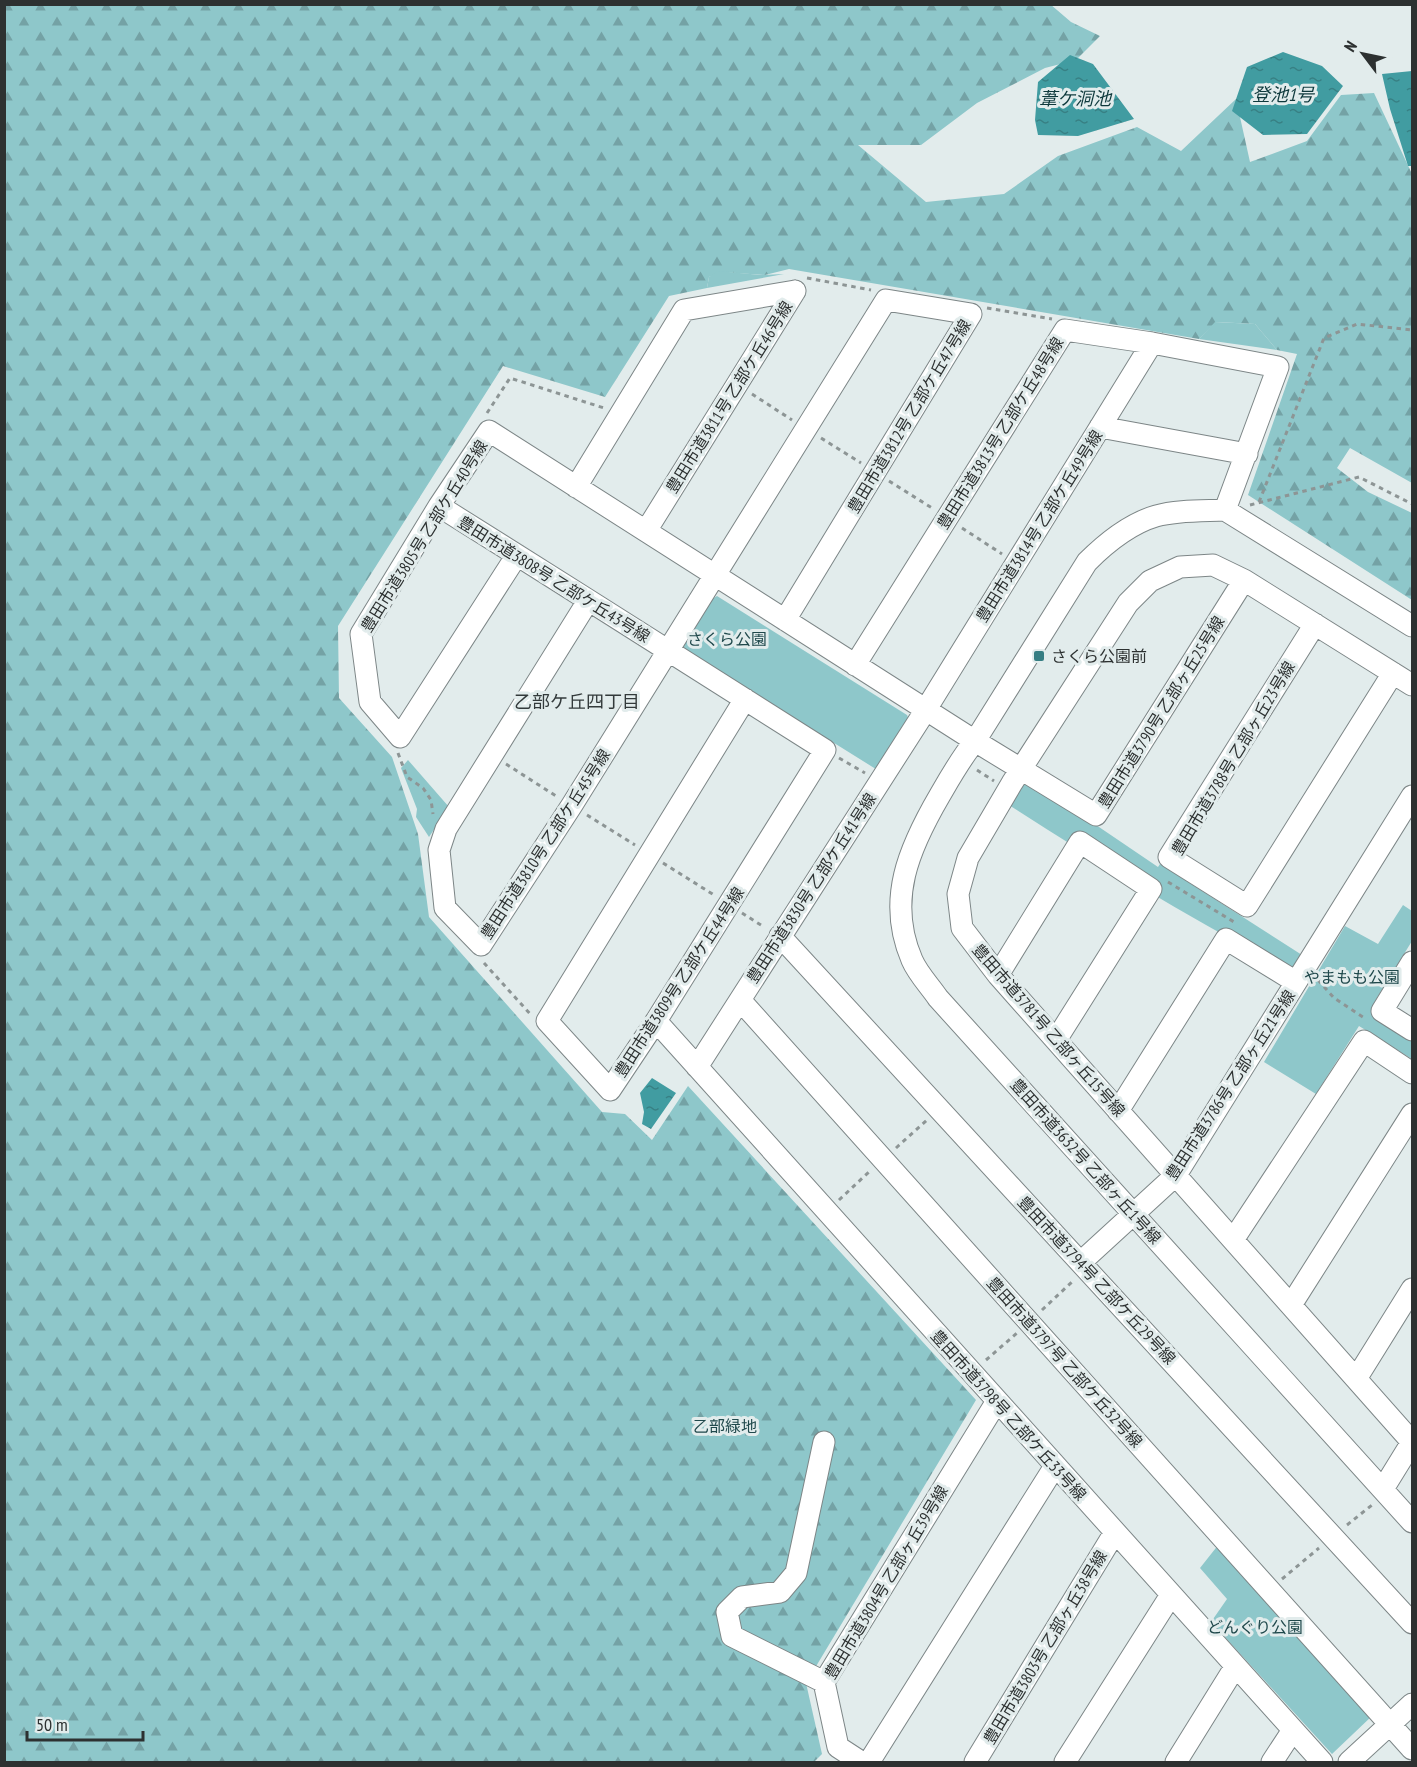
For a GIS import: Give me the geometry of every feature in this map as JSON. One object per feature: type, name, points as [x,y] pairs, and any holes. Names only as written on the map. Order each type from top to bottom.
[{"type":"street","name":"豊田市道3811号 乙部ケ丘46号線","points":[[576,487],[684,309],[795,291],[646,531]]},
{"type":"street","name":"豊田市道3812号 乙部ケ丘47号線","points":[[715,575],[886,300],[971,314],[785,620]]},
{"type":"street","name":"豊田市道3813号 乙部ケ丘48号線","points":[[855,665],[1065,330],[1152,343],[1278,367],[1247,454],[1234,508]]},
{"type":"street","name":"豊田市道3814号 乙部ケ丘49号線","points":[[926,709],[1152,343]]},
{"type":"street","points":[[1100,427],[1247,454]]},
{"type":"street","name":"豊田市道3805号 乙部ケ丘40号線","points":[[517,555],[400,737],[370,702],[361,634],[439,506],[489,431],[926,709],[969,754]]},
{"type":"street","name":"豊田市道3808号 乙部ケ丘43号線","points":[[439,506],[825,750]]},
{"type":"street","points":[[1234,508],[1413,626]]},
{"type":"street","name":"豊田市道3632号 乙部ヶ丘1号線","points":[[1234,508],[1156,516],[1119,534],[1087,562],[920,829],[902,880],[901,925],[913,962],[938,998],[1134,1214],[1380,1495],[1413,1522]]},
{"type":"street","name":"豊田市道3781号 乙部ヶ丘15号線","points":[[1412,1442],[998,975],[962,928],[958,894],[968,858],[1021,769],[1128,603],[1150,581],[1180,567],[1213,565],[1244,580],[1413,685]]},
{"type":"street","name":"豊田市道3810号 乙部ケ丘45号線","points":[[588,601],[446,829],[439,850],[445,908],[481,945],[572,805],[715,575]]},
{"type":"street","name":"豊田市道3790号 乙部ヶ丘25号線","points":[[969,754],[1021,769],[1096,815],[1244,580]]},
{"type":"street","name":"豊田市道3788号 乙部ヶ丘23号線","points":[[1315,624],[1169,857],[1247,906],[1393,673]]},
{"type":"street","name":"豊田市道3809号 乙部ケ丘44号線","points":[[745,699],[547,1021],[610,1090],[656,1021],[825,750]]},
{"type":"street","name":"豊田市道3830号 乙部ケ丘41号線","points":[[697,1067],[740,1000],[774,933],[879,782],[926,709]]},
{"type":"street","name":"豊田市道3786号 乙部ヶ丘21号線","points":[[1084,1266],[1134,1214],[1176,1175],[1413,796]]},
{"type":"street","points":[[998,975],[1080,842],[1151,890],[1056,1040]]},
{"type":"street","name":"豊田市道3794号 乙部ケ丘29号線","points":[[774,933],[940,1109],[1413,1623]]},
{"type":"street","points":[[1118,1111],[1226,939],[1301,974]]},
{"type":"street","points":[[1413,962],[1382,1011],[1413,1030]]},
{"type":"street","name":"豊田市道3797号 乙部ケ丘32号線","points":[[740,1000],[1413,1749]]},
{"type":"street","name":"豊田市道3798号 乙部ケ丘33号線","points":[[656,1021],[1322,1762]]},
{"type":"street","points":[[1233,1240],[1364,1041],[1413,1073]]},
{"type":"street","points":[[1291,1305],[1413,1114]]},
{"type":"street","points":[[1356,1378],[1413,1289]]},
{"type":"street","name":"豊田市道3804号 乙部ヶ丘39号線","points":[[861,1762],[838,1747],[824,1682],[997,1401]]},
{"type":"street","points":[[824,1442],[796,1573],[780,1592],[742,1598],[727,1612],[732,1636],[824,1682]]},
{"type":"street","points":[[1380,1495],[1412,1442]]},
{"type":"street","points":[[869,1762],[1055,1466]]},
{"type":"street","name":"豊田市道3803号 乙部ヶ丘38号線","points":[[975,1762],[1114,1532]]},
{"type":"street","points":[[1065,1762],[1171,1595]]},
{"type":"street","points":[[1176,1762],[1235,1667]]},
{"type":"street","points":[[1349,1762],[1413,1704]]},
{"type":"street","points":[[1272,1762],[1293,1730]]},
{"type":"path","points":[[799,276],[872,290]]},
{"type":"path","points":[[980,307],[1062,321]]},
{"type":"path","points":[[1259,502],[1324,338],[1357,324],[1413,330]]},
{"type":"path","points":[[485,415],[510,378],[609,409]]},
{"type":"path","points":[[736,384],[1016,563]]},
{"type":"path","points":[[1234,508],[1359,477],[1413,504]]},
{"type":"path","points":[[825,750],[879,782]]},
{"type":"path","points":[[397,752],[407,777],[423,788],[431,800],[434,817]]},
{"type":"path","points":[[969,754],[1008,790]]},
{"type":"path","points":[[492,755],[774,933]]},
{"type":"path","points":[[480,959],[538,1024]]},
{"type":"path","points":[[1301,974],[1366,1019]]},
{"type":"path","points":[[827,1212],[940,1109]]},
{"type":"path","points":[[971,1373],[1029,1322],[1084,1266]]},
{"type":"path","points":[[1270,1590],[1380,1495]]},
{"type":"green space","name":"乙部緑地","points":[[1050,4],[1071,22],[1100,36],[1076,60],[1045,68],[977,103],[921,145],[858,145],[926,202],[1004,194],[1058,156],[1137,127],[1181,151],[1236,99],[1250,162],[1307,141],[1341,95],[1374,93],[1412,174],[1412,483],[1350,448],[1337,468],[1368,492],[1412,513],[1412,600],[1248,495],[1297,354],[1277,350],[1255,324],[1216,322],[1199,339],[789,269],[765,275],[722,272],[709,277],[707,288],[669,296],[605,397],[503,366],[338,626],[339,698],[392,757],[418,834],[429,917],[602,1112],[625,1114],[652,1140],[688,1086],[976,1400],[806,1683],[822,1754],[814,1762],[5,1762],[5,5]]},
{"type":"green space","points":[[718,271],[761,275],[784,274],[707,288],[709,277]]},
{"type":"green space","points":[[1215,322],[1255,324],[1277,350],[1199,339]]},
{"type":"green space","name":"さくら公園","points":[[717,596],[907,715],[909,720],[879,771],[685,650],[683,644],[712,599]]},
{"type":"green space","points":[[408,760],[449,807],[429,837],[416,817],[417,809],[401,768]]},
{"type":"green space","points":[[1024,781],[1158,867],[1160,864],[1302,955],[1291,972],[1147,890],[1006,803]]},
{"type":"green space","name":"やまもも公園","points":[[1403,905],[1412,911],[1412,941],[1375,1001],[1373,1011],[1412,1037],[1412,1059],[1359,1026],[1316,1094],[1264,1062],[1345,926],[1378,944]]},
{"type":"green space","name":"どんぐり公園","points":[[1219,1544],[1373,1715],[1332,1754],[1211,1622],[1227,1599],[1200,1568]]},
{"type":"water","name":"登池1号","points":[[1283,52],[1322,66],[1343,86],[1307,134],[1263,135],[1232,111],[1247,67]]},
{"type":"water","name":"葦ケ洞池","points":[[1070,55],[1093,64],[1134,119],[1078,136],[1038,135],[1035,120],[1038,82]]},
{"type":"water","points":[[1412,71],[1412,166],[1408,166],[1390,109],[1382,74]]},
{"type":"water","points":[[652,1078],[676,1093],[651,1129],[642,1124],[644,1112],[640,1093]]},
{"type":"place","name":"さくら公園前","points":[[1039,656]]},
{"type":"district","name":"乙部ケ丘四丁目","points":[[577,702]]}]
